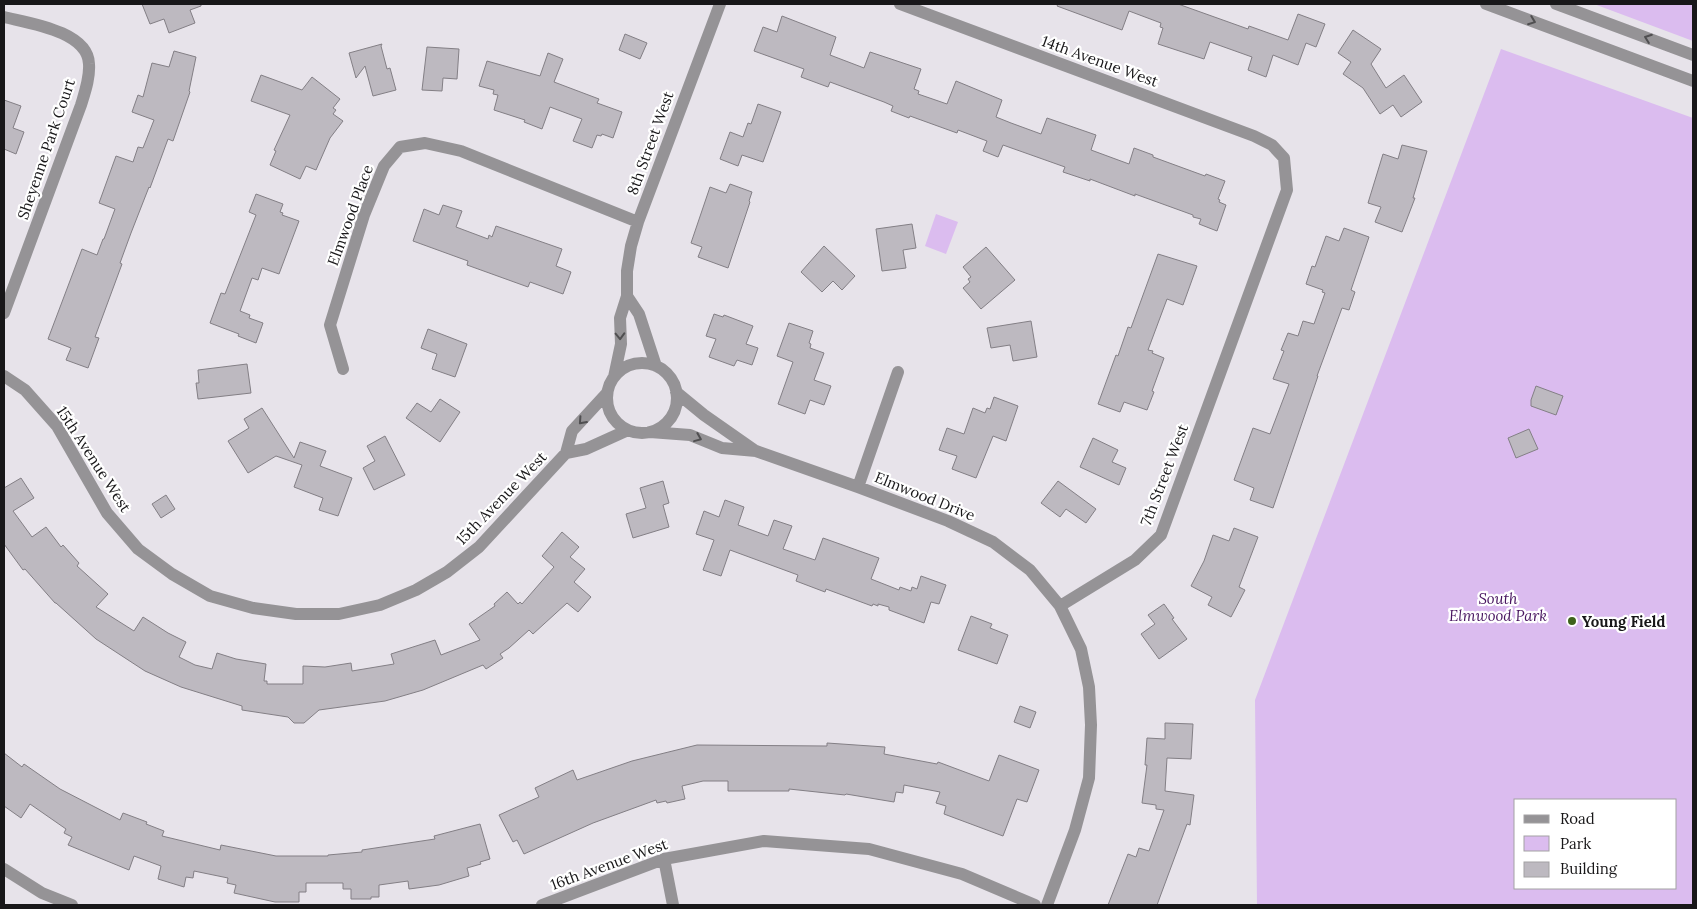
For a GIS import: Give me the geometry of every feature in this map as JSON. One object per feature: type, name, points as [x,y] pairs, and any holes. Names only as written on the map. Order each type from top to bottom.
[{"type":"street","name":"8th Street West","points":[[614,377],[621,344],[620,318],[627,296],[627,270],[631,246],[638,222],[720,4]]},
{"type":"street","name":"14th Avenue West","points":[[900,4],[1254,136],[1272,145],[1284,158]]},
{"type":"street","points":[[1486,4],[1693,81]]},
{"type":"street","points":[[1556,4],[1693,55]]},
{"type":"street","name":"Sheyenne Park Court","points":[[4,17],[45,27],[69,36],[85,48],[89,63],[87,82],[81,105],[4,313]]},
{"type":"street","name":"Elmwood Place","points":[[343,368],[330,324],[364,215],[380,174],[384,166],[400,147],[425,143],[460,151],[638,222]]},
{"type":"street","name":"7th Street West","points":[[1060,606],[1135,560],[1161,535],[1286,190],[1284,158]]},
{"type":"street","points":[[627,296],[639,314],[656,366]]},
{"type":"street","points":[[644,363],[656,366],[665,372],[672,381],[676,392],[674,412],[660,428],[650,432],[639,433],[628,430],[618,424],[611,415],[607,404],[607,393],[614,377],[623,369],[633,364],[644,363]]},
{"type":"street","points":[[858,487],[898,372]]},
{"type":"street","name":"15th Avenue West","points":[[4,376],[25,390],[57,426],[107,513],[138,549],[172,574],[210,596],[253,608],[296,614],[339,614],[380,605],[416,590],[447,572],[479,547],[566,453],[572,431],[607,393]]},
{"type":"street","name":"Elmwood Drive","points":[[676,392],[704,415],[756,451]]},
{"type":"street","name":"15th Avenue West","points":[[566,453],[586,449],[628,430]]},
{"type":"street","name":"Elmwood Drive","points":[[650,432],[690,435],[722,448],[756,451],[948,521],[993,542],[1030,570],[1060,606]]},
{"type":"street","points":[[1047,905],[1075,830],[1089,778],[1091,734],[1089,687],[1081,649],[1060,606]]},
{"type":"street","name":"16th Avenue West","points":[[542,905],[664,859],[764,841],[870,849],[962,874],[1035,905]]},
{"type":"street","points":[[664,859],[673,905]]},
{"type":"street","points":[[4,869],[42,893],[72,905]]},
{"type":"green space","points":[[1594,4],[1693,4],[1693,41]]},
{"type":"green space","name":"South Elmwood Park","points":[[1501,49],[1693,118],[1693,905],[1257,905],[1255,700]]},
{"type":"green space","points":[[936,214],[958,222],[946,254],[925,246]]},
{"type":"building","points":[[142,4],[201,4],[201,6],[190,10],[195,23],[169,33],[164,19],[150,24]]},
{"type":"building","points":[[1058,4],[1178,4],[1248,29],[1249,26],[1288,40],[1298,14],[1325,24],[1316,47],[1306,43],[1298,65],[1273,55],[1266,77],[1248,70],[1252,57],[1210,42],[1204,59],[1158,44],[1163,28],[1160,27],[1161,23],[1129,11],[1122,30],[1057,6]]},
{"type":"building","points":[[782,16],[836,37],[830,55],[864,68],[870,52],[921,69],[914,89],[919,91],[918,94],[947,104],[956,81],[1002,100],[996,117],[1011,123],[1041,134],[1047,118],[1096,135],[1091,150],[1129,164],[1134,148],[1205,176],[1206,174],[1225,181],[1218,199],[1220,200],[1219,202],[1226,205],[1217,231],[1199,224],[1201,219],[1193,217],[1193,215],[1090,179],[1090,181],[1063,172],[1065,167],[1003,145],[998,157],[983,151],[987,141],[958,130],[957,133],[910,116],[909,118],[891,111],[893,106],[830,82],[828,87],[801,77],[804,69],[754,51],[763,27],[777,32]]},
{"type":"building","points":[[1353,30],[1381,49],[1371,64],[1386,88],[1404,75],[1422,102],[1401,117],[1393,105],[1380,114],[1363,88],[1343,74],[1351,62],[1338,53]]},
{"type":"building","points":[[625,34],[647,43],[640,59],[619,50]]},
{"type":"building","points":[[382,44],[387,69],[390,68],[396,90],[373,96],[365,66],[356,78],[349,53]]},
{"type":"building","points":[[427,47],[459,49],[457,79],[443,78],[442,91],[422,90]]},
{"type":"building","points":[[174,51],[196,57],[190,92],[173,141],[168,139],[131,233],[120,263],[122,264],[95,337],[99,338],[88,368],[66,360],[71,348],[48,339],[82,249],[97,255],[104,239],[115,209],[99,203],[116,156],[133,162],[138,147],[143,148],[154,120],[132,112],[138,95],[143,97],[152,63],[169,67]]},
{"type":"building","points":[[548,53],[563,59],[554,82],[599,99],[597,103],[622,112],[613,138],[602,134],[601,136],[597,135],[592,148],[573,141],[582,119],[550,107],[542,129],[524,122],[525,120],[494,110],[498,95],[493,94],[494,90],[479,86],[487,61],[540,76]]},
{"type":"building","points":[[261,75],[302,90],[312,77],[340,99],[333,108],[336,110],[333,114],[343,121],[330,138],[316,170],[306,166],[300,179],[270,165],[276,151],[274,150],[290,115],[251,101]]},
{"type":"building","points":[[4,100],[21,106],[13,128],[24,132],[16,154],[4,149]]},
{"type":"building","points":[[758,104],[781,112],[763,162],[742,155],[738,166],[720,159],[730,132],[743,137],[748,123],[751,124]]},
{"type":"building","points":[[1402,145],[1427,151],[1413,198],[1415,198],[1402,232],[1375,222],[1381,207],[1368,203],[1383,154],[1398,159]]},
{"type":"building","points":[[730,184],[752,192],[728,268],[698,257],[702,247],[691,243],[710,187],[726,193]]},
{"type":"building","points":[[256,194],[283,204],[280,212],[283,213],[282,215],[299,221],[279,274],[262,268],[258,280],[252,278],[240,311],[250,315],[249,318],[263,323],[256,343],[210,323],[221,293],[225,294],[256,215],[249,212]]},
{"type":"building","points":[[443,205],[462,211],[456,227],[488,239],[489,235],[492,237],[496,226],[562,249],[556,266],[571,272],[563,294],[530,282],[528,287],[467,265],[468,261],[413,241],[424,209],[439,215]]},
{"type":"building","points":[[912,224],[916,248],[903,250],[906,268],[882,271],[876,229]]},
{"type":"building","points":[[1344,228],[1369,237],[1351,290],[1355,292],[1349,310],[1342,308],[1273,508],[1250,500],[1254,488],[1234,480],[1253,428],[1270,434],[1289,384],[1273,379],[1284,351],[1281,350],[1288,333],[1298,336],[1303,321],[1314,324],[1325,293],[1322,292],[1323,290],[1306,284],[1312,266],[1315,267],[1326,236],[1339,241]]},
{"type":"building","points":[[824,246],[855,276],[842,290],[833,281],[822,292],[801,272]]},
{"type":"building","points":[[986,247],[1015,280],[981,309],[963,288],[970,282],[968,279],[971,277],[963,267]]},
{"type":"building","points":[[1158,254],[1197,266],[1183,305],[1167,299],[1148,350],[1164,358],[1147,410],[1124,402],[1120,412],[1098,404],[1128,327],[1131,328]]},
{"type":"building","points":[[714,314],[723,317],[724,315],[753,326],[746,344],[758,348],[752,365],[737,360],[734,366],[709,357],[716,339],[706,336]]},
{"type":"building","points":[[1031,321],[1037,357],[1013,361],[1010,345],[991,348],[987,328]]},
{"type":"building","points":[[789,323],[813,331],[809,343],[811,344],[810,348],[824,353],[814,380],[831,386],[824,405],[810,400],[805,414],[778,404],[793,362],[777,356]]},
{"type":"building","points":[[428,329],[467,344],[455,377],[432,369],[437,354],[421,348]]},
{"type":"building","points":[[247,364],[251,393],[198,399],[196,383],[199,383],[198,370]]},
{"type":"building","points":[[1536,386],[1563,396],[1556,415],[1531,406]]},
{"type":"building","points":[[994,397],[1018,406],[1006,441],[993,436],[976,478],[952,469],[957,456],[939,450],[947,428],[964,434],[973,408],[985,413],[987,408],[990,409]]},
{"type":"building","points":[[440,399],[460,412],[440,442],[406,418],[417,403],[431,412]]},
{"type":"building","points":[[262,408],[294,458],[300,442],[326,451],[320,466],[352,478],[338,516],[319,510],[323,498],[294,487],[302,465],[276,456],[248,473],[228,441],[249,428],[244,419]]},
{"type":"building","points":[[1529,429],[1538,449],[1516,458],[1508,438]]},
{"type":"building","points":[[385,436],[405,475],[374,490],[363,468],[375,461],[367,446]]},
{"type":"building","points":[[1093,438],[1118,450],[1112,462],[1126,468],[1119,485],[1080,467]]},
{"type":"building","points":[[21,478],[34,498],[13,511],[32,537],[46,527],[61,547],[63,545],[79,563],[77,566],[108,594],[96,607],[134,631],[143,617],[186,642],[179,657],[195,665],[212,669],[217,653],[236,659],[266,664],[264,681],[267,681],[267,684],[303,684],[303,666],[325,667],[351,663],[352,671],[394,664],[391,654],[435,640],[441,655],[480,640],[469,624],[495,606],[494,604],[507,592],[518,604],[520,602],[522,604],[554,567],[542,556],[562,532],[579,547],[570,557],[585,569],[574,582],[591,597],[578,612],[567,603],[533,634],[529,630],[500,654],[503,658],[486,669],[483,665],[423,690],[385,701],[319,710],[304,723],[294,723],[288,717],[242,710],[242,706],[181,687],[145,671],[96,639],[55,603],[25,569],[23,570],[4,544],[4,488]]},
{"type":"building","points":[[663,481],[669,503],[663,505],[669,527],[633,538],[626,514],[646,508],[640,488]]},
{"type":"building","points":[[1058,481],[1096,509],[1086,523],[1066,509],[1060,517],[1041,503]]},
{"type":"building","points":[[166,495],[175,509],[161,518],[152,504]]},
{"type":"building","points":[[725,500],[744,507],[738,525],[768,536],[774,520],[792,526],[783,549],[815,560],[823,538],[879,558],[871,579],[899,590],[900,587],[911,591],[912,587],[917,589],[921,576],[946,585],[939,604],[931,602],[924,623],[889,610],[889,607],[878,604],[878,606],[873,604],[872,606],[826,589],[825,592],[796,581],[798,575],[730,550],[721,576],[703,570],[714,540],[696,534],[704,511],[719,517]]},
{"type":"building","points":[[1234,528],[1258,537],[1239,587],[1245,590],[1231,617],[1208,605],[1212,597],[1191,586],[1204,561],[1213,535],[1229,541]]},
{"type":"building","points":[[1164,604],[1174,618],[1172,619],[1187,639],[1159,659],[1141,634],[1155,624],[1148,615]]},
{"type":"building","points":[[971,616],[992,624],[990,628],[1008,635],[997,664],[958,650]]},
{"type":"building","points":[[1020,706],[1036,712],[1030,728],[1014,722]]},
{"type":"building","points":[[1165,723],[1193,724],[1191,759],[1167,758],[1165,791],[1194,795],[1190,825],[1187,824],[1157,905],[1108,905],[1128,854],[1136,857],[1139,848],[1149,851],[1164,810],[1156,809],[1156,805],[1142,803],[1147,765],[1145,765],[1147,738],[1165,739]]},
{"type":"building","points":[[827,743],[885,747],[884,754],[937,764],[938,762],[989,781],[999,755],[1039,770],[1027,802],[1017,799],[1003,836],[944,814],[946,806],[936,803],[940,792],[904,785],[903,793],[896,792],[894,802],[846,794],[789,789],[789,791],[728,791],[728,781],[703,781],[682,786],[685,799],[667,803],[666,801],[657,803],[656,800],[593,823],[524,854],[517,840],[513,842],[499,815],[539,797],[535,788],[573,770],[577,780],[632,761],[697,745],[827,746]]},
{"type":"building","points":[[4,753],[22,767],[24,764],[60,789],[120,820],[123,813],[164,831],[162,836],[220,850],[221,845],[276,856],[328,856],[435,839],[434,836],[480,824],[490,859],[467,868],[469,876],[439,885],[409,889],[408,881],[379,885],[379,897],[371,897],[371,899],[351,899],[351,889],[343,889],[343,883],[306,883],[306,892],[299,892],[299,902],[275,902],[234,893],[236,885],[227,883],[228,878],[194,871],[193,878],[186,877],[184,887],[158,879],[161,866],[134,856],[129,870],[68,845],[72,837],[64,833],[66,829],[30,804],[21,818],[4,806]]},
{"type":"place","name":"Young Field","points":[[1572,621]]}]
